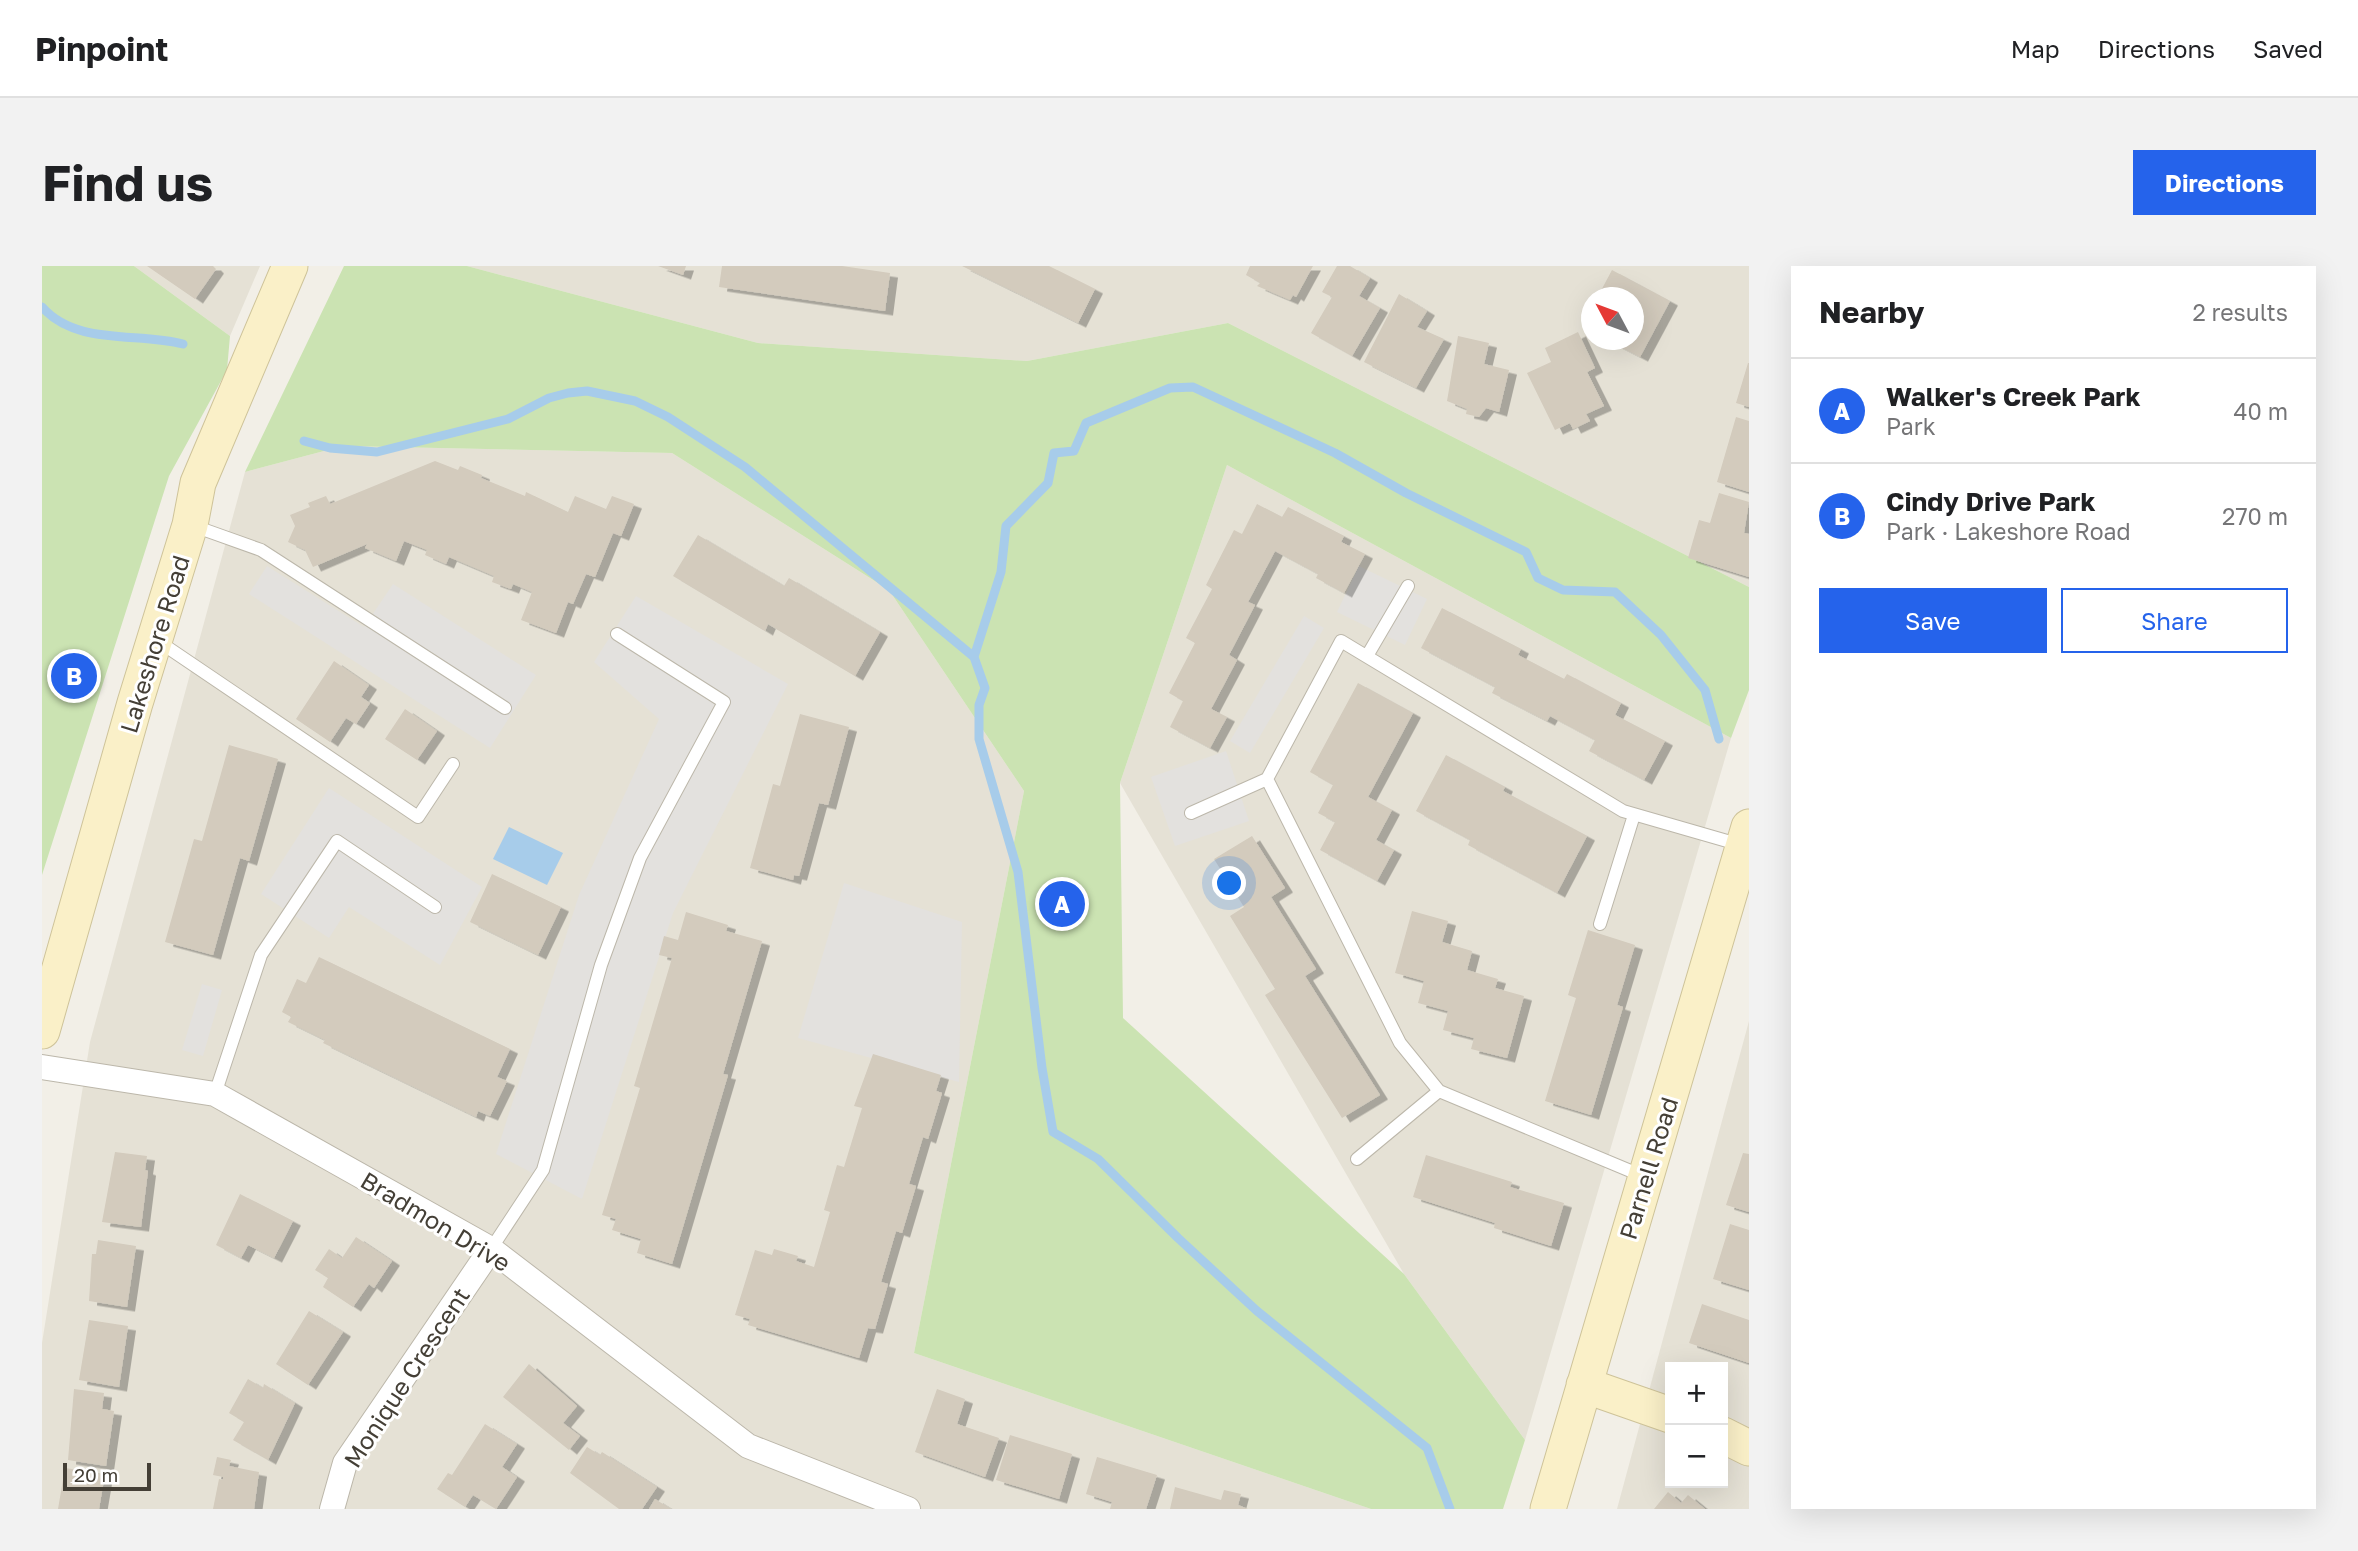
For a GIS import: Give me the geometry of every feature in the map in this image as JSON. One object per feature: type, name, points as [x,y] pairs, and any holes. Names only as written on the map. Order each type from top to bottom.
[{"type":"street","name":"Lakeshore Road","points":[[42,1031],[190,524],[198,483],[290,266]]},
{"type":"street","name":"Parnell Road","points":[[1548,1509],[1746,837]]},
{"type":"street","name":"Bradmon Drive","points":[[42,1067],[215,1094],[491,1250],[748,1446],[908,1509]]},
{"type":"street","name":"Monique Crescent","points":[[332,1509],[345,1463],[491,1250]]},
{"type":"street","points":[[1584,1385],[1665,1413]]},
{"type":"street","points":[[1728,1438],[1749,1448]]},
{"type":"lane","points":[[190,524],[261,550],[505,708]]},
{"type":"lane","points":[[1367,656],[1408,586]]},
{"type":"lane","points":[[491,1250],[543,1170],[601,964],[640,858],[723,702],[617,634]]},
{"type":"lane","points":[[155,639],[418,817],[453,764]]},
{"type":"lane","points":[[1191,813],[1267,779],[1341,641],[1623,811],[1746,837]]},
{"type":"lane","points":[[1267,779],[1400,1043],[1439,1091],[1645,1177]]},
{"type":"lane","points":[[1600,924],[1634,815]]},
{"type":"lane","points":[[215,1094],[261,955],[337,841],[435,907]]},
{"type":"lane","points":[[1357,1159],[1439,1091]]},
{"type":"shaded area","points":[[134,266],[260,266],[230,336]]},
{"type":"shaded area","points":[[467,266],[1749,266],[1749,587],[1228,323],[1027,361],[758,343]]},
{"type":"shaded area","points":[[343,446],[672,453],[889,590],[1024,791],[914,1353],[1371,1509],[42,1509],[42,1343],[90,1042],[245,472]]},
{"type":"shaded area","points":[[1227,465],[1731,738],[1525,1440],[1404,1274],[1120,783]]},
{"type":"shaded area","points":[[267,566],[364,627],[393,584],[536,675],[490,748],[249,594]]},
{"type":"shaded area","points":[[1359,566],[1427,599],[1405,645],[1337,612]]},
{"type":"shaded area","points":[[636,596],[788,684],[673,913],[582,1199],[496,1154],[579,895],[659,719],[594,662]]},
{"type":"shaded area","points":[[1304,616],[1324,628],[1250,753],[1230,741]]},
{"type":"shaded area","points":[[1226,751],[1249,821],[1175,846],[1151,777]]},
{"type":"shaded area","points":[[329,788],[482,887],[440,965],[349,907],[329,938],[261,894]]},
{"type":"shaded area","points":[[844,883],[962,922],[959,1082],[798,1038]]},
{"type":"shaded area","points":[[202,984],[222,990],[203,1056],[182,1050]]},
{"type":"shaded area","points":[[1749,1021],[1749,1509],[1617,1509]]},
{"type":"green space","points":[[42,266],[134,266],[230,336],[227,370],[169,476],[42,875]]},
{"type":"green space","points":[[344,266],[467,266],[758,343],[1027,361],[1228,323],[1749,587],[1749,690],[1731,738],[1227,465],[1120,783],[1123,1018],[1404,1274],[1525,1440],[1503,1509],[1371,1509],[914,1353],[1024,791],[889,590],[672,453],[343,446],[245,472]]},
{"type":"water","points":[[509,827],[563,853],[547,885],[493,859]]},
{"type":"building","points":[[147,266],[213,266],[216,269],[195,299]]},
{"type":"building","points":[[658,266],[686,266],[683,275]]},
{"type":"building","points":[[722,266],[842,266],[890,273],[885,311],[719,287]]},
{"type":"building","points":[[962,266],[1049,266],[1095,289],[1078,323]]},
{"type":"building","points":[[1250,266],[1313,266],[1296,297],[1293,295],[1290,300],[1257,286],[1260,283],[1246,275]]},
{"type":"building","points":[[1337,266],[1350,266],[1370,278],[1359,296],[1380,308],[1352,356],[1311,333],[1332,297],[1322,292]]},
{"type":"building","points":[[1612,270],[1644,287],[1603,287]]},
{"type":"building","points":[[1644,287],[1670,301],[1644,350]]},
{"type":"building","points":[[1399,294],[1427,311],[1417,327],[1444,339],[1416,388],[1364,362]]},
{"type":"building","points":[[1578,332],[1581,350],[1586,350],[1595,368],[1587,372],[1604,406],[1586,414],[1590,421],[1573,429],[1570,423],[1555,430],[1527,373],[1551,362],[1545,348]]},
{"type":"building","points":[[1458,336],[1489,343],[1484,364],[1509,370],[1499,412],[1486,408],[1479,417],[1466,414],[1467,409],[1447,401]]},
{"type":"building","points":[[1626,350],[1644,350],[1640,357]]},
{"type":"building","points":[[1749,363],[1749,407],[1736,403]]},
{"type":"building","points":[[1736,417],[1749,421],[1749,492],[1717,482]]},
{"type":"building","points":[[435,461],[458,470],[460,466],[482,475],[481,478],[525,496],[526,492],[568,512],[575,496],[606,509],[612,496],[634,504],[621,536],[613,533],[595,577],[586,574],[573,604],[568,602],[556,633],[521,620],[532,592],[513,584],[511,589],[492,582],[494,576],[449,557],[446,564],[425,555],[427,550],[404,541],[396,561],[365,548],[367,544],[313,567],[305,550],[288,542],[295,526],[290,515],[310,507],[308,503],[326,496],[330,504]]},
{"type":"building","points":[[1719,493],[1749,502],[1744,533],[1749,534],[1749,577],[1688,558],[1699,520],[1710,523]]},
{"type":"building","points":[[1257,504],[1282,517],[1288,507],[1344,536],[1341,542],[1365,554],[1344,593],[1316,578],[1318,574],[1275,551],[1248,602],[1255,605],[1229,655],[1237,660],[1211,709],[1227,717],[1210,748],[1170,727],[1183,701],[1169,693],[1195,643],[1186,638],[1212,589],[1206,585],[1234,530],[1242,534]]},
{"type":"building","points":[[698,535],[784,586],[789,578],[880,632],[855,676],[768,624],[765,631],[673,576]]},
{"type":"building","points":[[1442,608],[1521,649],[1518,655],[1564,679],[1567,674],[1621,703],[1615,715],[1665,741],[1644,780],[1589,751],[1595,740],[1550,716],[1547,721],[1492,693],[1495,687],[1421,648]]},
{"type":"building","points":[[334,661],[369,685],[361,697],[370,703],[356,724],[346,718],[330,742],[296,719]]},
{"type":"building","points":[[1358,683],[1413,713],[1368,797],[1392,810],[1376,840],[1394,850],[1377,881],[1320,850],[1335,822],[1318,813],[1333,785],[1310,772]]},
{"type":"building","points":[[405,709],[437,731],[417,760],[385,739]]},
{"type":"building","points":[[800,714],[849,727],[828,805],[819,803],[799,876],[794,875],[793,880],[750,868],[773,784],[780,786]]},
{"type":"building","points":[[229,745],[278,759],[249,861],[240,858],[213,955],[165,942],[194,839],[202,841]]},
{"type":"building","points":[[1446,755],[1505,787],[1503,791],[1587,836],[1557,893],[1468,845],[1470,840],[1416,811]]},
{"type":"building","points":[[1252,836],[1285,888],[1271,897],[1316,969],[1305,976],[1380,1095],[1342,1118],[1265,995],[1275,989],[1230,916],[1244,907],[1214,859]]},
{"type":"building","points":[[492,874],[561,907],[538,955],[470,922]]},
{"type":"building","points":[[1412,911],[1448,921],[1442,942],[1472,951],[1467,970],[1498,979],[1495,988],[1524,996],[1507,1058],[1471,1049],[1474,1038],[1443,1030],[1448,1011],[1418,1003],[1424,981],[1395,973]]},
{"type":"building","points":[[686,912],[728,925],[726,931],[762,941],[723,1074],[728,1075],[672,1264],[637,1253],[641,1239],[612,1230],[616,1219],[602,1215],[640,1088],[634,1086],[672,958],[659,955],[664,936],[678,940]]},
{"type":"building","points":[[1588,930],[1635,945],[1617,1005],[1623,1007],[1591,1115],[1545,1101],[1576,998],[1568,995]]},
{"type":"building","points":[[319,957],[510,1049],[497,1077],[507,1081],[490,1116],[478,1111],[476,1117],[323,1043],[325,1040],[288,1022],[291,1017],[282,1012],[297,979],[306,983]]},
{"type":"building","points":[[873,1054],[941,1075],[936,1091],[942,1093],[928,1139],[923,1137],[909,1184],[916,1186],[902,1233],[896,1231],[881,1282],[888,1284],[875,1329],[868,1328],[859,1358],[748,1325],[750,1319],[735,1315],[755,1250],[772,1255],[774,1249],[798,1256],[796,1261],[814,1267],[830,1212],[824,1210],[837,1165],[844,1167],[862,1108],[854,1106]]},
{"type":"building","points":[[115,1152],[147,1156],[145,1170],[148,1171],[141,1227],[102,1222]]},
{"type":"building","points":[[1743,1153],[1749,1154],[1749,1212],[1726,1205]]},
{"type":"building","points":[[1426,1155],[1512,1182],[1510,1187],[1564,1203],[1551,1246],[1494,1228],[1495,1223],[1413,1197]]},
{"type":"building","points":[[240,1194],[293,1221],[274,1258],[248,1245],[241,1258],[216,1245]]},
{"type":"building","points":[[1730,1224],[1749,1230],[1749,1290],[1713,1279]]},
{"type":"building","points":[[356,1237],[392,1261],[374,1288],[369,1284],[353,1307],[323,1287],[328,1278],[315,1270],[329,1249],[342,1258]]},
{"type":"building","points":[[98,1240],[136,1246],[127,1307],[89,1301],[92,1254],[96,1254]]},
{"type":"building","points":[[1702,1304],[1749,1320],[1749,1363],[1689,1343]]},
{"type":"building","points":[[309,1311],[343,1332],[308,1385],[276,1364]]},
{"type":"building","points":[[89,1320],[128,1326],[119,1387],[79,1380]]},
{"type":"building","points":[[529,1364],[577,1406],[563,1423],[580,1436],[569,1450],[503,1397]]},
{"type":"building","points":[[248,1379],[263,1388],[264,1384],[295,1403],[268,1460],[233,1440],[244,1422],[229,1413]]},
{"type":"building","points":[[74,1389],[104,1393],[102,1409],[114,1411],[106,1466],[68,1460]]},
{"type":"building","points":[[937,1389],[965,1399],[957,1424],[999,1438],[985,1477],[915,1452]]},
{"type":"building","points":[[485,1424],[517,1444],[502,1467],[517,1477],[496,1509],[473,1495],[465,1507],[437,1489],[448,1473],[452,1475]]},
{"type":"building","points":[[1010,1435],[1072,1454],[1059,1499],[996,1480]]},
{"type":"building","points":[[587,1447],[600,1455],[602,1452],[657,1487],[642,1509],[619,1509],[570,1473]]},
{"type":"building","points":[[217,1457],[231,1460],[229,1466],[259,1472],[254,1509],[213,1509],[219,1479],[223,1480],[223,1477],[213,1475]]},
{"type":"building","points":[[1097,1457],[1157,1475],[1146,1509],[1110,1509],[1112,1502],[1086,1494]]},
{"type":"building","points":[[65,1468],[105,1474],[99,1509],[58,1509]]},
{"type":"building","points":[[1175,1487],[1221,1500],[1224,1490],[1241,1494],[1238,1505],[1248,1509],[1170,1509]]},
{"type":"building","points":[[1668,1492],[1681,1503],[1688,1495],[1705,1509],[1654,1509]]},
{"type":"building","points":[[655,1499],[671,1509],[649,1509]]},
{"type":"waterway","points":[[42,307],[72,328],[90,333],[183,344]]},
{"type":"waterway","points":[[974,657],[1001,572],[1006,526],[1048,483],[1054,453],[1074,451],[1086,423],[1170,388],[1193,387],[1335,453],[1406,493],[1526,552],[1538,578],[1563,590],[1615,592],[1661,635],[1705,690],[1719,739]]},
{"type":"waterway","points":[[304,441],[330,448],[377,452],[508,419],[549,398],[568,393],[587,391],[635,401],[668,417],[745,467],[974,657],[985,688],[979,705],[979,739],[1018,872],[1042,1068],[1053,1132],[1098,1159],[1257,1311],[1427,1448],[1450,1509]]},
{"type":"place","name":"Cindy Drive Park","points":[[74,676]]},
{"type":"place","name":"Walker's Creek Park","points":[[1062,904]]}]
